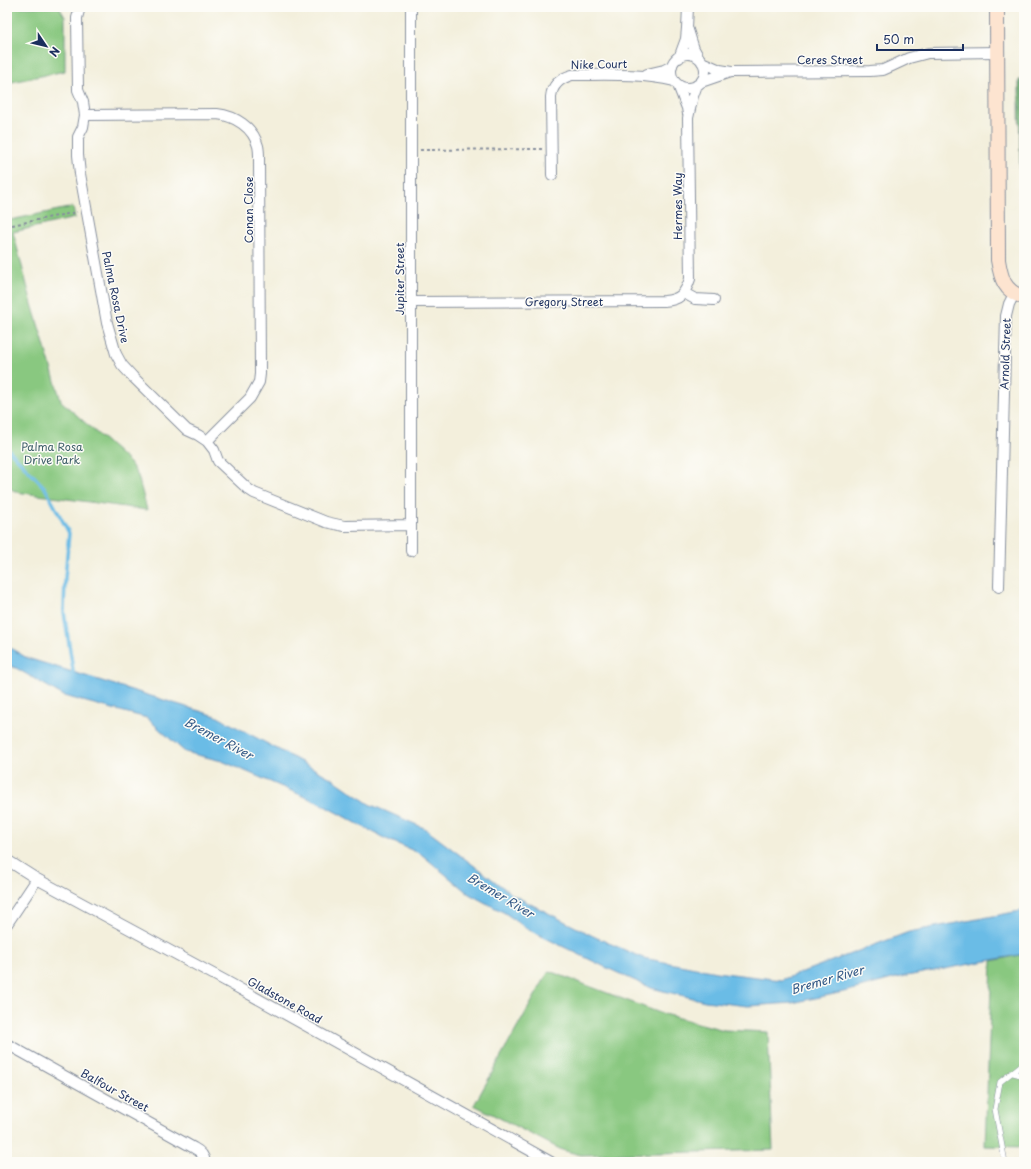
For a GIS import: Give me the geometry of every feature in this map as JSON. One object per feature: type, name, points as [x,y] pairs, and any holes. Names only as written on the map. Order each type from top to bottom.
[{"type":"main road","name":"Arnold Street","points":[[997,7],[998,260],[1000,273],[1004,283],[1009,290],[1019,295]]},
{"type":"street","name":"Palma Rosa Drive","points":[[80,7],[77,18],[78,90],[83,102],[85,115],[83,127],[78,137],[78,155],[80,174],[107,323],[116,354],[122,365],[133,377],[187,430],[207,441]]},
{"type":"street","name":"Jupiter Street","points":[[411,7],[411,551]]},
{"type":"street","points":[[687,28],[694,50],[704,67],[705,72],[699,84],[693,88],[682,87],[676,83],[672,76],[676,62],[686,39],[688,7]]},
{"type":"street","name":"Ceres Street","points":[[700,60],[720,70],[731,72],[870,71],[883,70],[909,58],[928,53],[998,52]]},
{"type":"street","points":[[676,62],[689,55],[700,60]]},
{"type":"street","name":"Nike Court","points":[[641,75],[664,70],[676,62]]},
{"type":"street","name":"Ceres Street","points":[[699,84],[731,72]]},
{"type":"street","name":"Nike Court","points":[[552,175],[550,97],[551,91],[560,80],[572,75],[641,75],[664,78],[676,83]]},
{"type":"street","name":"Hermes Way","points":[[676,83],[686,108],[688,118],[690,279],[684,293]]},
{"type":"street","name":"Hermes Way","points":[[688,118],[693,96],[699,84]]},
{"type":"street","name":"Conan Close","points":[[85,115],[226,115],[243,124],[258,144],[259,382],[250,398],[207,441]]},
{"type":"street","points":[[684,293],[695,299],[714,300]]},
{"type":"street","name":"Gregory Street","points":[[411,302],[664,301],[678,298],[684,293]]},
{"type":"street","name":"Arnold Street","points":[[999,587],[1005,326],[1007,309],[1019,295]]},
{"type":"street","points":[[207,441],[214,450],[218,461],[240,483],[254,493],[326,522],[344,526],[411,525]]},
{"type":"street","name":"Gladstone Road","points":[[7,860],[37,880],[231,984],[551,1162]]},
{"type":"street","points":[[7,924],[37,880]]},
{"type":"street","name":"Balfour Street","points":[[7,1044],[194,1148],[201,1153],[206,1162]]},
{"type":"lane","points":[[1005,1162],[995,1108],[1000,1082],[1024,1063]]},
{"type":"lane","points":[[1012,1073],[1024,1076]]},
{"type":"path","points":[[410,150],[551,149]]},
{"type":"path","points":[[12,225],[87,211]]},
{"type":"green space","points":[[7,7],[59,7],[65,17],[65,71],[7,83]]},
{"type":"green space","points":[[1019,80],[1024,80],[1024,183],[1020,183]]},
{"type":"green space","name":"Palma Rosa Drive Park","points":[[73,207],[75,218],[13,232],[32,304],[61,401],[130,463],[138,476],[147,510],[16,492],[7,486],[7,208],[10,220]]},
{"type":"green space","points":[[1024,954],[1024,1147],[985,1146],[992,961]]},
{"type":"green space","points":[[549,971],[660,1013],[724,1030],[768,1032],[773,1150],[581,1155],[562,1150],[474,1105]]},
{"type":"water","name":"Bremer River","points":[[7,646],[27,658],[216,716],[333,779],[369,804],[424,828],[513,895],[593,936],[643,958],[716,972],[781,980],[909,932],[1020,911],[1024,911],[1024,954],[896,978],[848,991],[792,1003],[748,1006],[705,1001],[651,988],[529,930],[505,913],[469,894],[421,854],[384,838],[317,802],[222,761],[185,752],[147,718],[64,696],[16,668],[7,665]]},
{"type":"waterway","points":[[7,448],[45,488],[69,533],[64,612],[73,670],[72,677]]}]
